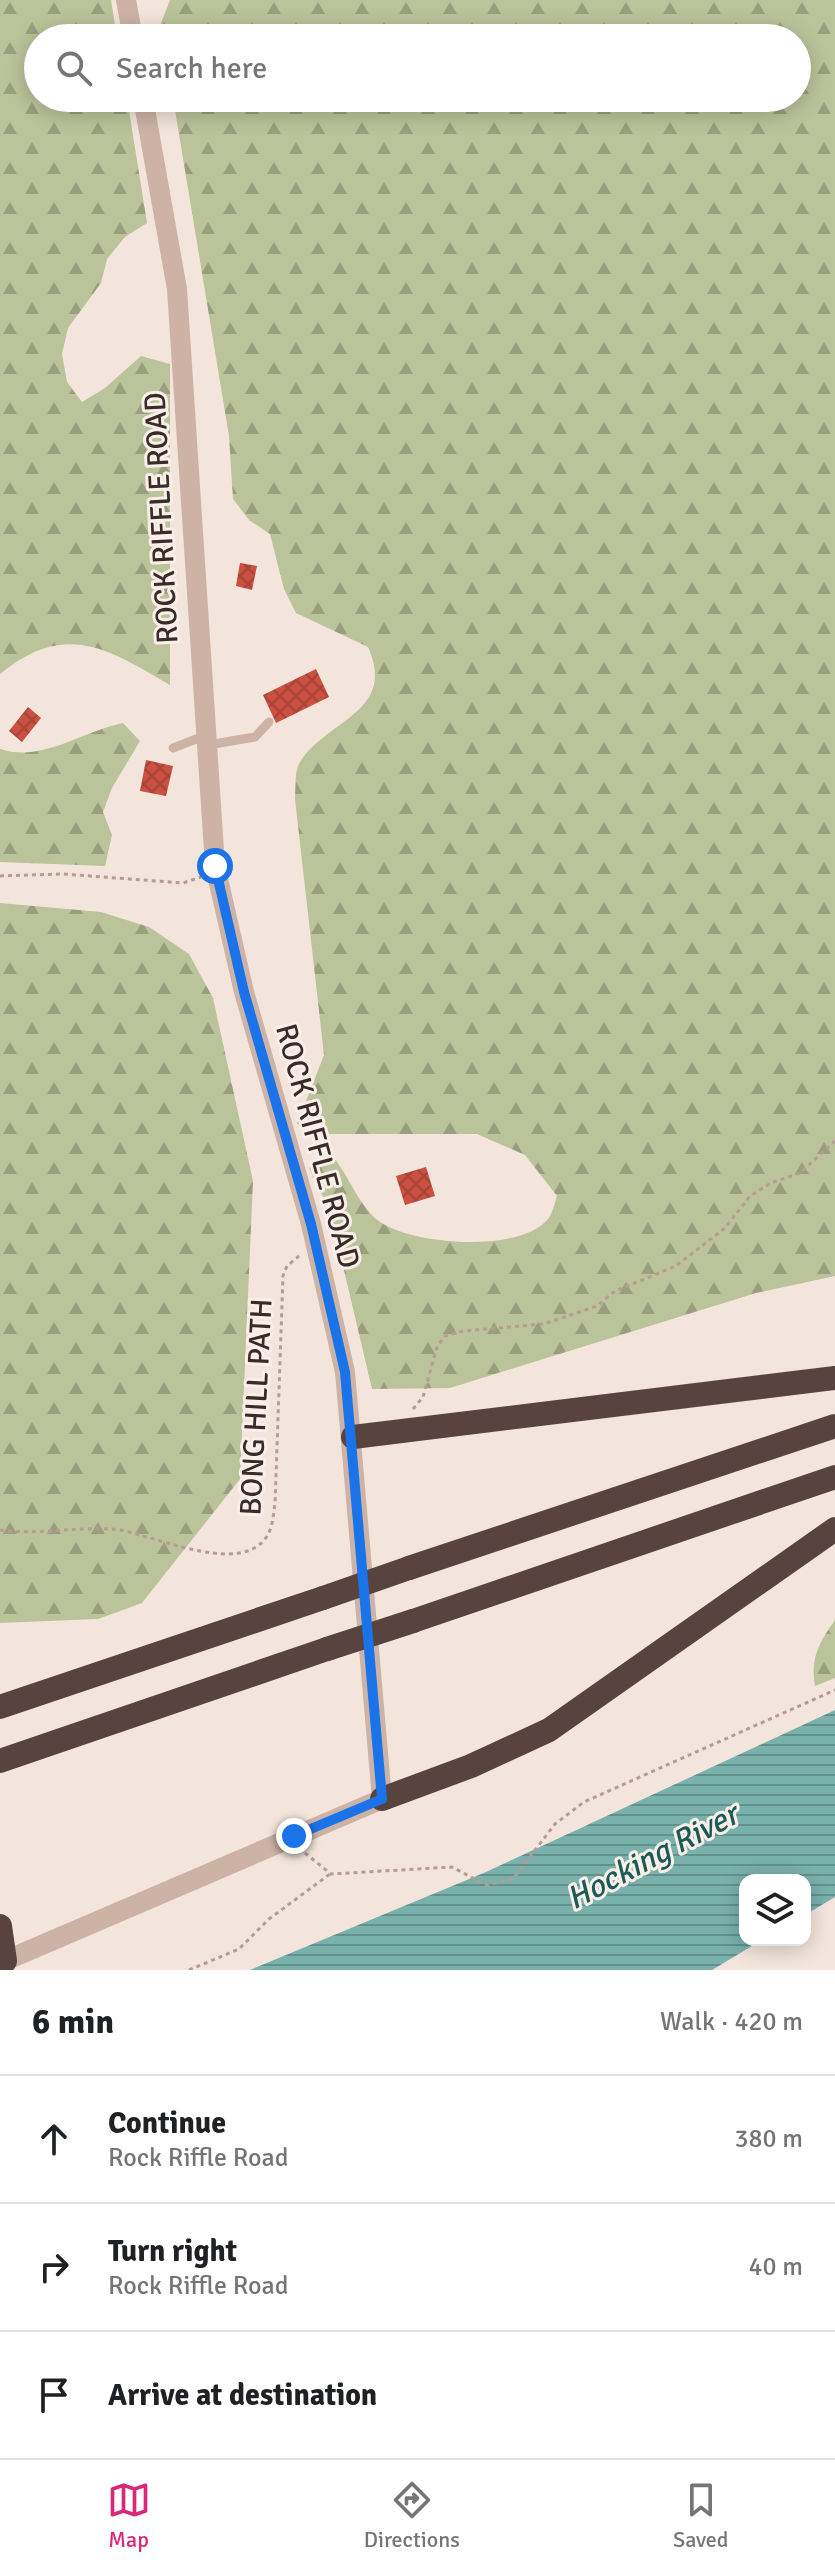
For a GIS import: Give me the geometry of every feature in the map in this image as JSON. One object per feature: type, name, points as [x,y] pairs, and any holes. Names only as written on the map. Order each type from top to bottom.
[{"type":"highway","points":[[353,1437],[835,1378]]},
{"type":"highway","points":[[0,1707],[835,1426]]},
{"type":"highway","points":[[0,1761],[835,1477]]},
{"type":"highway","points":[[382,1799],[471,1766],[549,1730],[835,1529]]},
{"type":"highway","points":[[0,1926],[2,1962]]},
{"type":"street","points":[[126,0],[130,24]]},
{"type":"street","name":"ROCK RIFFLE ROAD","points":[[145,112],[177,289],[204,741],[216,872],[244,992],[314,1234],[345,1372],[382,1799]]},
{"type":"street","points":[[2,1962],[382,1799]]},
{"type":"lane","points":[[173,748],[204,741],[255,737],[269,722]]},
{"type":"path","points":[[0,876],[63,874],[183,883],[216,872]]},
{"type":"path","points":[[409,1412],[423,1397],[437,1347],[445,1336],[544,1324],[597,1306],[615,1291],[676,1266],[725,1228],[750,1196],[771,1183],[800,1173],[835,1141]]},
{"type":"path","points":[[826,1151],[835,1148]]},
{"type":"path","name":"BONG HILL PATH","points":[[0,1530],[112,1529],[192,1552],[229,1552],[254,1548],[263,1542],[270,1530],[275,1504],[283,1276],[287,1266],[304,1252]]},
{"type":"path","points":[[189,1970],[239,1949],[269,1919],[331,1874],[452,1867],[486,1885],[513,1879],[555,1824],[584,1802],[835,1690]]},
{"type":"path","points":[[294,1836],[310,1859],[331,1874]]},
{"type":"green space","points":[[0,0],[111,0],[115,24],[24,24],[24,112],[129,112],[147,223],[125,237],[107,259],[101,283],[68,328],[62,354],[67,382],[82,402],[105,388],[141,356],[170,364],[170,685],[106,651],[66,644],[24,657],[0,674]]},
{"type":"green space","points":[[170,0],[835,0],[835,1276],[756,1293],[450,1388],[372,1389],[330,1211],[309,1168],[330,1153],[376,1219],[391,1228],[436,1240],[489,1241],[534,1230],[548,1219],[557,1196],[525,1155],[477,1134],[320,1134],[297,1124],[324,1055],[295,799],[297,770],[312,747],[367,701],[374,686],[375,669],[368,647],[296,613],[284,589],[270,534],[249,520],[233,499],[229,436],[175,112],[811,112],[811,24],[161,23]]},
{"type":"green space","points":[[123,723],[140,741],[112,788],[103,812],[112,835],[105,866],[0,862],[0,749],[31,752],[47,749]]},
{"type":"green space","points":[[0,903],[101,912],[149,927],[189,954],[213,998],[253,1181],[240,1479],[142,1603],[98,1619],[0,1623]]},
{"type":"green space","points":[[835,1620],[835,1678],[815,1686],[817,1651]]},
{"type":"water","name":"Hocking River","points":[[835,1710],[835,1897],[811,1911],[811,1874],[739,1874],[739,1946],[752,1946],[712,1970],[250,1970],[486,1872]]},
{"type":"building","points":[[240,563],[257,566],[252,590],[236,586]]},
{"type":"building","points":[[316,669],[329,697],[276,723],[263,695]]},
{"type":"building","points":[[28,707],[41,718],[22,742],[9,731]]},
{"type":"building","points":[[146,760],[173,766],[166,796],[140,791]]},
{"type":"building","points":[[426,1167],[435,1196],[405,1205],[396,1176]]},
{"type":"route","points":[[215,866],[244,992],[311,1224],[345,1372],[353,1437],[382,1799],[294,1836]]}]
